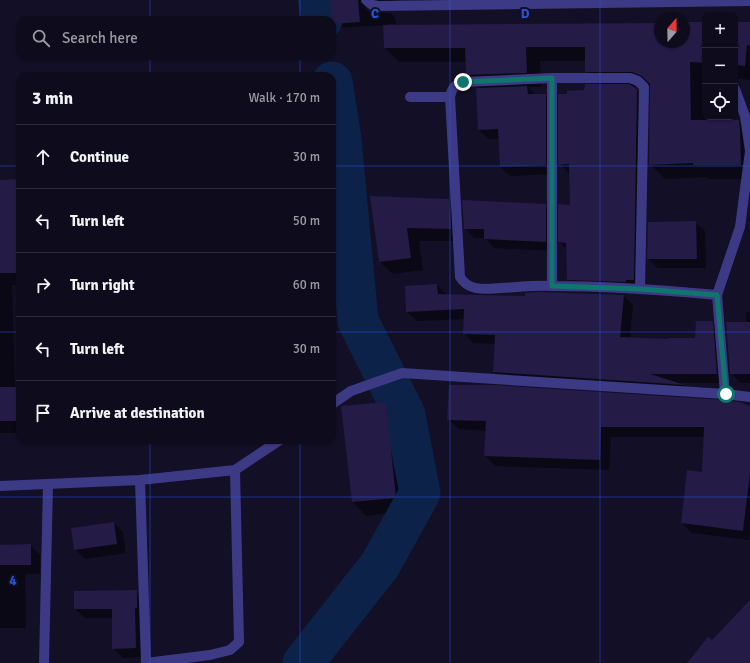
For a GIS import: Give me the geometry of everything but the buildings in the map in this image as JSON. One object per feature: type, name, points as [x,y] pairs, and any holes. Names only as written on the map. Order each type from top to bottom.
[{"type":"street","points":[[366,0],[378,6],[750,1]]},
{"type":"street","points":[[552,78],[552,286]]},
{"type":"street","points":[[640,289],[644,87],[638,81],[630,78],[552,78],[463,82],[456,84],[452,88],[450,97],[460,277],[464,284],[471,287],[485,289],[552,286],[640,289],[717,295]]},
{"type":"street","points":[[410,97],[450,97]]},
{"type":"street","points":[[726,394],[717,295],[740,227],[750,151],[745,116],[738,97]]},
{"type":"street","points":[[336,401],[351,391],[402,374],[750,396]]},
{"type":"street","points":[[0,486],[140,480],[236,470],[274,444]]},
{"type":"street","points":[[140,480],[146,663],[210,655],[230,650],[239,642],[236,470]]},
{"type":"street","points":[[44,663],[48,484]]},
{"type":"waterway","points":[[318,0],[321,16]]},
{"type":"waterway","points":[[303,663],[380,565],[420,493],[405,415],[358,321],[341,139],[336,107]]},
{"type":"route","points":[[463,82],[552,78],[552,286],[640,289],[717,295],[726,394]]}]
